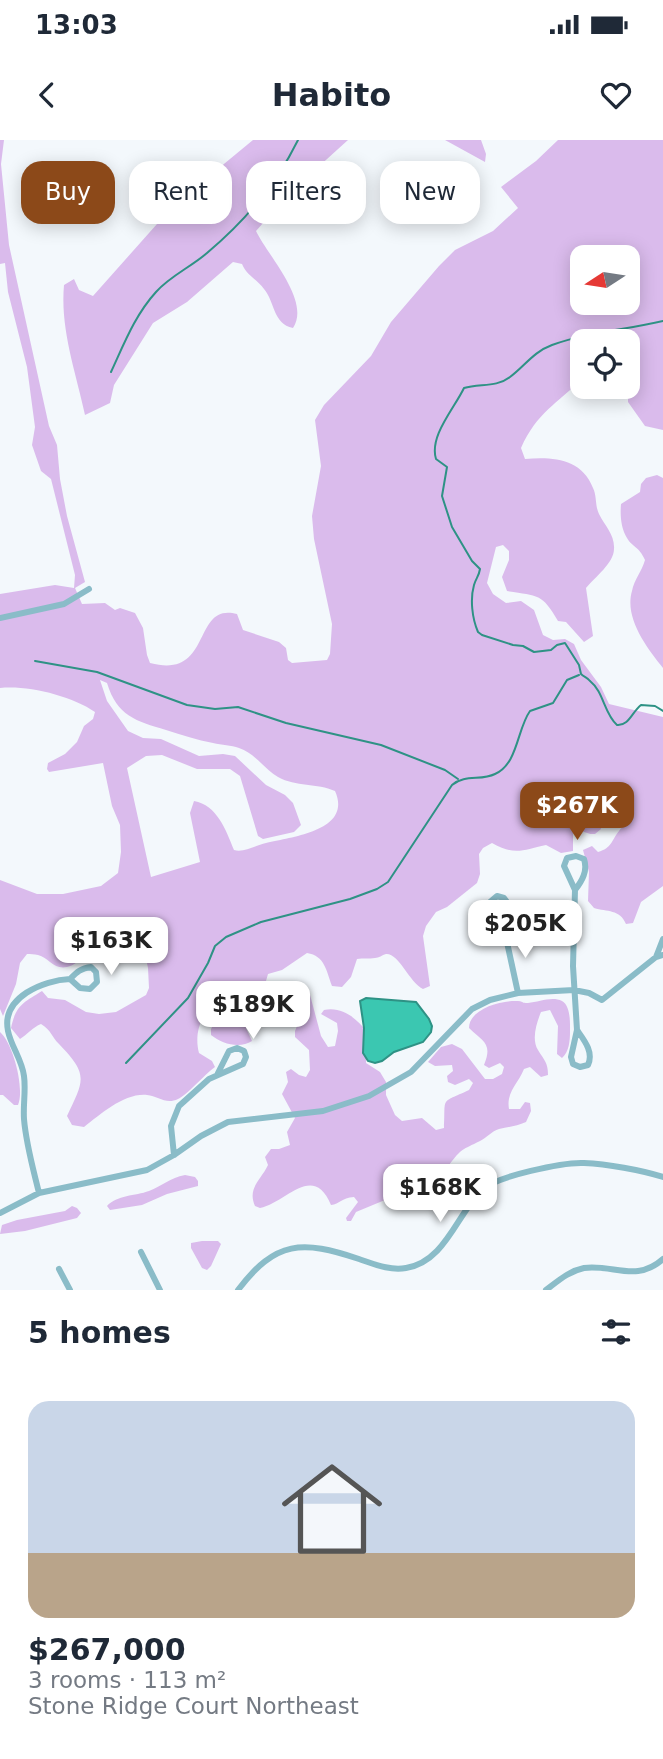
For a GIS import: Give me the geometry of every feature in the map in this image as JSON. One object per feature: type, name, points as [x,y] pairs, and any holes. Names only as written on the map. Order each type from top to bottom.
[{"type":"street","points":[[0,618],[64,604],[89,589]]},
{"type":"street","points":[[575,890],[586,867],[584,859],[576,856],[567,858],[564,866],[575,890],[577,1030],[571,1057],[573,1064],[580,1067],[587,1065],[590,1056],[587,1045],[577,1030]]},
{"type":"street","points":[[505,933],[490,911],[490,902],[497,896],[504,898],[509,906],[505,933],[518,993]]},
{"type":"street","points":[[0,1213],[24,1198],[39,1193],[147,1170],[228,1122],[323,1111],[369,1096],[411,1072],[472,1009],[490,1000],[518,993],[575,990],[602,1000],[659,956],[663,939]]},
{"type":"street","points":[[39,1193],[26,1134],[24,1075],[4,1025],[20,997],[52,981],[71,979]]},
{"type":"street","points":[[174,1155],[170,1126],[179,1106],[218,1073],[243,1064],[246,1057],[244,1051],[237,1048],[229,1051],[218,1073]]},
{"type":"street","points":[[238,1290],[263,1261],[279,1252],[294,1248],[323,1248],[389,1268],[419,1264],[444,1243],[482,1189],[505,1178],[582,1163],[663,1175]]},
{"type":"street","points":[[141,1252],[160,1290]]},
{"type":"street","points":[[546,1290],[566,1275],[584,1268],[633,1273],[652,1267],[663,1259]]},
{"type":"street","points":[[59,1269],[70,1290]]},
{"type":"shaded area","points":[[0,140],[4,140],[1,164],[9,245],[49,426],[57,445],[67,516],[85,582],[75,588],[82,604],[105,603],[115,610],[120,608],[135,613],[143,628],[150,663],[170,665],[184,661],[194,652],[213,619],[223,613],[237,614],[243,630],[279,642],[286,648],[288,660],[292,663],[327,660],[330,654],[332,624],[314,539],[312,516],[321,466],[315,420],[324,405],[371,356],[391,322],[439,266],[455,250],[493,231],[518,208],[501,187],[536,161],[558,140],[663,140],[663,430],[645,426],[628,402],[628,399],[640,399],[640,329],[570,329],[570,390],[541,417],[521,448],[525,459],[556,459],[574,465],[581,471],[593,488],[598,511],[611,535],[614,549],[611,559],[586,588],[593,636],[584,642],[566,622],[558,621],[548,605],[538,597],[507,591],[502,577],[509,560],[509,551],[503,545],[496,547],[487,583],[493,594],[506,603],[521,601],[534,610],[543,635],[553,640],[565,639],[574,644],[609,704],[663,717],[663,886],[641,902],[633,923],[626,924],[617,913],[594,908],[588,901],[589,872],[583,850],[592,846],[598,852],[609,846],[620,830],[629,823],[630,814],[625,810],[602,808],[597,815],[601,829],[595,834],[573,829],[573,851],[561,853],[546,845],[513,851],[492,843],[479,854],[480,874],[477,883],[447,907],[436,912],[426,926],[423,936],[430,986],[423,989],[395,958],[386,954],[376,958],[357,959],[351,977],[342,987],[332,986],[318,957],[307,953],[282,970],[268,974],[266,981],[269,988],[280,989],[289,1000],[293,1015],[289,1021],[248,1019],[246,1028],[252,1041],[242,1045],[231,1044],[211,1035],[211,1029],[220,1014],[217,1009],[210,1009],[200,1024],[198,1047],[199,1053],[212,1061],[215,1067],[186,1094],[170,1101],[147,1095],[130,1097],[113,1105],[84,1127],[72,1125],[67,1116],[81,1078],[75,1063],[41,1024],[20,1039],[11,1028],[15,1014],[25,1002],[42,991],[48,998],[65,1000],[86,1012],[116,1012],[146,995],[149,988],[148,968],[139,936],[131,935],[116,935],[103,940],[67,967],[59,967],[42,956],[27,954],[20,963],[16,984],[3,1016],[0,1009],[0,880],[37,894],[63,894],[101,886],[118,873],[121,852],[120,825],[112,806],[103,763],[49,772],[47,769],[48,763],[65,754],[77,742],[84,726],[93,719],[95,712],[74,701],[49,693],[23,688],[0,688],[0,594],[55,585],[74,588],[75,575],[51,479],[41,471],[32,445],[35,427],[27,367],[8,292],[5,263],[0,264]],"holes":[[[100,680],[107,683],[116,703],[137,720],[195,739],[239,748],[285,780],[335,791],[338,804],[335,815],[316,830],[238,851],[234,850],[215,813],[202,803],[194,801],[190,813],[200,862],[151,877],[127,768],[146,756],[162,755],[197,769],[230,769],[240,776],[258,836],[263,839],[294,832],[301,825],[293,803],[285,795],[266,785],[235,756],[199,756],[161,739],[143,738],[128,731],[107,701]]]},
{"type":"shaded area","points":[[253,140],[348,140],[325,161],[246,161],[246,224],[262,224],[256,231],[286,279],[296,305],[297,317],[293,328],[286,326],[278,317],[268,294],[242,264],[233,262],[187,302],[153,323],[114,385],[110,403],[85,415],[64,318],[64,285],[74,279],[79,290],[93,296],[157,224],[232,224],[232,161],[228,161]]},
{"type":"shaded area","points":[[445,140],[481,140],[486,154],[485,162]]},
{"type":"shaded area","points":[[657,475],[663,478],[663,668],[638,632],[631,612],[633,587],[645,560],[625,534],[621,513],[621,504],[640,492],[641,484],[646,478]]},
{"type":"shaded area","points":[[301,984],[309,991],[321,1036],[328,1047],[335,1046],[337,1023],[321,1014],[324,1010],[331,1009],[354,1019],[368,1033],[366,1063],[380,1072],[386,1082],[386,1095],[395,1115],[402,1121],[422,1118],[436,1130],[444,1128],[446,1102],[469,1090],[473,1083],[469,1079],[455,1085],[448,1082],[447,1076],[453,1071],[452,1065],[435,1066],[428,1062],[441,1047],[452,1044],[462,1049],[485,1079],[493,1079],[502,1074],[504,1067],[500,1063],[489,1068],[484,1065],[487,1047],[469,1028],[470,1021],[480,1011],[511,1001],[562,1001],[569,1015],[569,1046],[562,1058],[557,1054],[558,1026],[550,1010],[541,1012],[535,1041],[548,1075],[541,1077],[530,1067],[524,1069],[509,1098],[509,1109],[520,1109],[525,1102],[530,1103],[531,1111],[526,1122],[494,1131],[463,1150],[449,1165],[437,1164],[416,1187],[403,1190],[356,1212],[351,1221],[346,1218],[358,1202],[354,1197],[331,1205],[324,1193],[316,1187],[298,1189],[260,1208],[255,1206],[253,1194],[268,1165],[265,1157],[271,1149],[290,1145],[287,1132],[295,1118],[282,1094],[288,1082],[286,1072],[291,1069],[306,1077],[310,1070],[309,1050],[295,1037],[302,1014],[298,987]]},
{"type":"shaded area","points":[[366,998],[416,1002],[429,1019],[431,1032],[423,1042],[394,1052],[382,1061],[368,1061],[363,1053],[364,1028],[360,1001]]},
{"type":"shaded area","points":[[0,1032],[9,1046],[19,1078],[18,1105],[0,1095]]},
{"type":"shaded area","points":[[185,1175],[195,1177],[198,1186],[167,1194],[142,1205],[110,1210],[107,1206],[126,1196],[149,1191]]},
{"type":"shaded area","points":[[72,1206],[81,1213],[77,1218],[25,1231],[0,1234],[2,1225],[65,1211]]},
{"type":"shaded area","points":[[218,1241],[221,1244],[207,1270],[202,1268],[191,1248],[191,1243]]},
{"type":"waterway","points":[[111,372],[130,330],[156,292],[201,258],[247,215],[270,186],[298,140]]},
{"type":"waterway","points":[[663,321],[579,337],[552,345],[534,355],[505,380],[464,388],[439,432],[435,450],[436,459],[447,467],[442,496],[452,527],[472,561],[480,569],[472,596],[473,615],[478,632],[534,652],[551,650],[565,643],[579,665],[581,674],[595,686],[617,725],[627,721],[641,705],[655,706],[663,711]]},
{"type":"waterway","points":[[35,661],[97,672],[187,705],[215,709],[238,707],[286,723],[381,745],[445,770],[458,779]]},
{"type":"waterway","points":[[126,1063],[188,998],[215,946],[226,937],[261,922],[350,899],[388,882],[452,785],[462,780],[490,776],[503,769],[513,754],[530,711],[553,703],[567,680],[579,675]]}]
